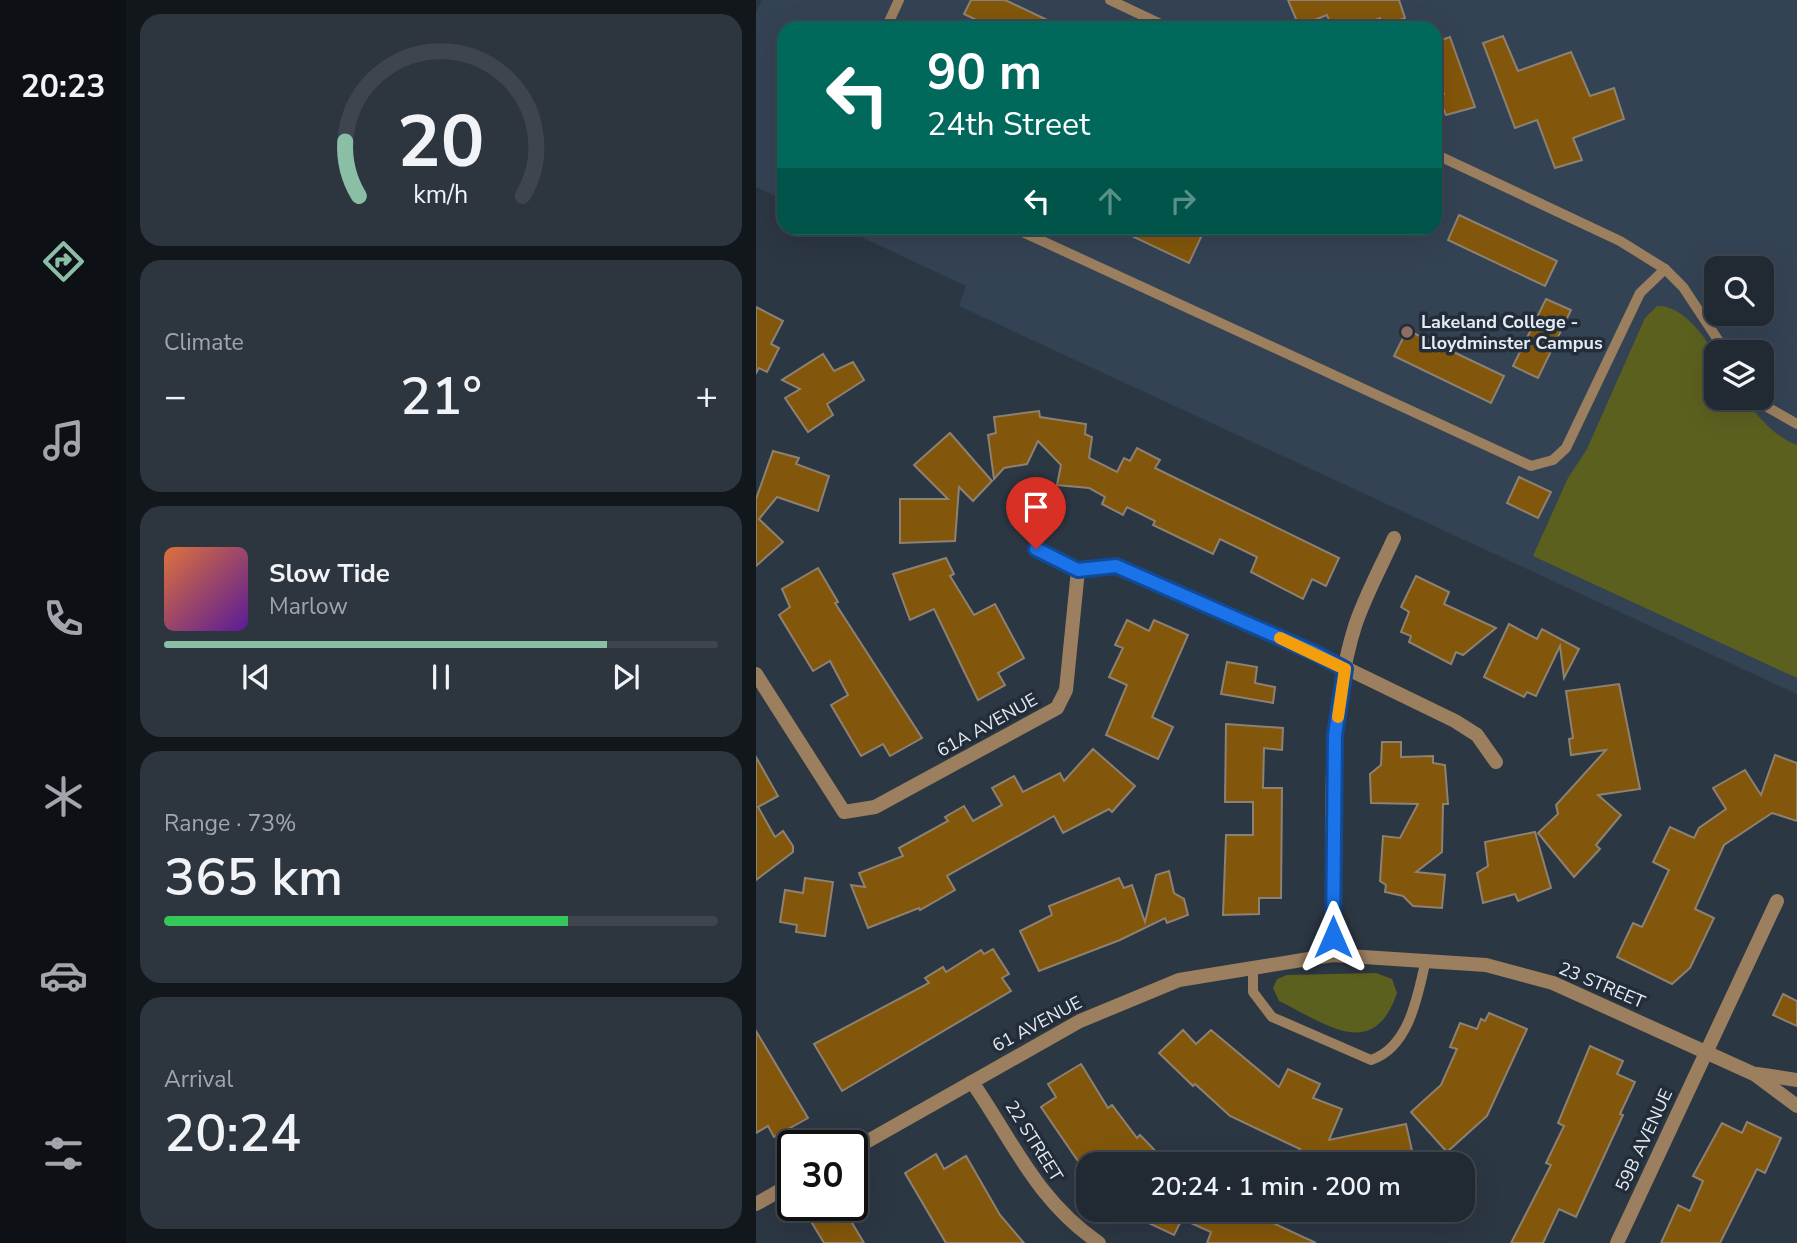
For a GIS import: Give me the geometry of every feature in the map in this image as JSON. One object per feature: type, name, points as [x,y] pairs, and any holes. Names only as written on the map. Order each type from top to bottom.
[{"type":"street","points":[[1333,955],[1335,735],[1345,669],[1356,624],[1394,538]]},
{"type":"street","points":[[1036,549],[1078,570],[1116,566],[1315,653],[1455,721],[1477,735],[1496,762]]},
{"type":"street","name":"61A AVENUE","points":[[756,674],[844,812],[874,807],[1057,708],[1066,690],[1078,570]]},
{"type":"street","name":"59B AVENUE","points":[[1617,1243],[1777,901]]},
{"type":"street","name":"23 STREET","points":[[1253,967],[1333,955],[1486,965],[1553,983],[1754,1074],[1797,1106]]},
{"type":"street","name":"61 AVENUE","points":[[868,1141],[1080,1021],[1179,980],[1253,967]]},
{"type":"street","name":"23 STREET","points":[[1754,1074],[1797,1080]]},
{"type":"street","name":"22 STREET","points":[[972,1082],[1043,1194],[1082,1231],[1099,1243]]},
{"type":"street","points":[[756,1204],[777,1192]]},
{"type":"lane","points":[[889,21],[899,0]]},
{"type":"lane","points":[[1110,0],[1154,21]]},
{"type":"lane","points":[[1442,157],[1620,241],[1665,269],[1683,287],[1718,340]]},
{"type":"lane","points":[[1029,235],[1531,466],[1553,460],[1566,448],[1640,293],[1665,269]]},
{"type":"lane","points":[[1772,410],[1797,424]]},
{"type":"lane","points":[[1253,967],[1253,992],[1272,1017],[1371,1060],[1385,1055],[1397,1044],[1417,1000],[1426,959]]},
{"type":"shaded area","name":"Lakeland College - Lloydminster Campus","points":[[762,0],[1797,0],[1797,694],[959,306],[966,286],[857,235],[1442,235],[1442,21],[777,21],[777,197],[756,187],[756,12]]},
{"type":"green space","points":[[1657,306],[1666,307],[1684,316],[1706,340],[1704,410],[1754,410],[1774,431],[1797,445],[1797,678],[1533,556],[1568,478],[1587,449],[1645,318]]},
{"type":"green space","points":[[1376,973],[1392,979],[1397,993],[1387,1014],[1375,1027],[1361,1032],[1346,1032],[1313,1019],[1279,1001],[1273,988],[1277,979],[1287,975]]},
{"type":"building","points":[[971,0],[1005,0],[1049,21],[978,21],[964,14]]},
{"type":"building","points":[[1288,0],[1399,0],[1405,18],[1397,21],[1381,21],[1380,18],[1373,21],[1329,21],[1327,15],[1312,21],[1297,21]]},
{"type":"building","points":[[1503,36],[1518,71],[1571,52],[1590,96],[1614,88],[1624,119],[1573,138],[1582,160],[1555,168],[1537,120],[1515,128],[1483,43]]},
{"type":"building","points":[[1450,37],[1475,107],[1446,115],[1442,106],[1442,40]]},
{"type":"building","points":[[1459,215],[1557,261],[1545,286],[1448,240]]},
{"type":"building","points":[[1130,235],[1202,235],[1189,263]]},
{"type":"building","points":[[1546,299],[1571,310],[1538,378],[1513,366]]},
{"type":"building","points":[[756,307],[783,321],[771,344],[779,348],[767,372],[759,368],[756,373]]},
{"type":"building","points":[[1407,330],[1504,376],[1491,403],[1394,356]]},
{"type":"building","points":[[823,354],[834,371],[853,362],[864,380],[827,404],[833,415],[808,432],[785,398],[800,389],[782,380]]},
{"type":"building","points":[[1039,411],[1040,417],[1086,424],[1085,434],[1092,437],[1089,458],[1117,472],[1124,458],[1130,461],[1137,448],[1160,460],[1155,468],[1339,558],[1326,586],[1312,579],[1303,599],[1251,572],[1257,557],[1220,539],[1213,554],[1153,525],[1155,521],[1127,507],[1123,515],[1102,504],[1105,497],[1089,488],[1057,485],[1061,465],[1038,441],[1027,464],[1004,468],[994,479],[988,435],[996,433],[994,417]]},
{"type":"building","points":[[950,433],[992,481],[973,501],[959,487],[955,541],[900,543],[900,499],[948,499],[914,465]]},
{"type":"building","points":[[773,451],[799,458],[796,464],[829,476],[818,511],[777,497],[759,519],[783,542],[756,566],[756,499]]},
{"type":"building","points":[[1519,477],[1551,492],[1538,518],[1507,503]]},
{"type":"building","points":[[946,558],[954,574],[950,576],[974,615],[995,604],[1024,658],[998,673],[1005,685],[978,700],[934,609],[910,620],[893,574]]},
{"type":"building","points":[[818,568],[838,602],[835,603],[922,738],[890,756],[883,744],[861,756],[831,705],[848,695],[830,661],[813,671],[779,615],[790,607],[782,589]]},
{"type":"building","points":[[1416,576],[1449,592],[1444,604],[1496,628],[1463,655],[1456,652],[1451,664],[1409,642],[1411,636],[1401,632],[1409,612],[1401,607]]},
{"type":"building","points":[[1127,620],[1149,631],[1154,620],[1188,635],[1152,717],[1173,727],[1158,759],[1106,735],[1127,685],[1109,677],[1123,648],[1115,645]]},
{"type":"building","points":[[1509,624],[1537,639],[1542,629],[1579,649],[1564,678],[1560,646],[1536,696],[1527,692],[1524,697],[1484,677]]},
{"type":"building","points":[[1227,662],[1257,667],[1255,683],[1275,687],[1273,703],[1221,694]]},
{"type":"building","points":[[1619,684],[1640,789],[1598,795],[1621,815],[1596,845],[1600,849],[1574,877],[1538,833],[1558,814],[1556,805],[1606,750],[1571,755],[1569,739],[1573,738],[1566,691]]},
{"type":"building","points":[[1226,724],[1283,728],[1282,750],[1264,748],[1263,788],[1282,788],[1281,898],[1259,898],[1259,914],[1223,915],[1226,835],[1253,835],[1253,802],[1225,802]]},
{"type":"building","points":[[1382,742],[1401,742],[1401,757],[1433,756],[1433,763],[1445,765],[1448,804],[1443,804],[1442,852],[1416,872],[1445,875],[1442,908],[1413,906],[1403,896],[1385,892],[1386,885],[1380,881],[1383,836],[1400,838],[1418,804],[1371,803],[1370,774],[1381,765]]},
{"type":"building","points":[[1093,749],[1135,786],[1112,812],[1109,809],[1063,833],[1054,816],[947,876],[955,890],[920,910],[919,908],[868,928],[851,885],[865,887],[859,873],[903,856],[899,848],[948,821],[945,817],[964,806],[973,821],[1002,805],[992,788],[1014,776],[1023,792],[1060,773],[1064,781]]},
{"type":"building","points":[[1775,755],[1797,763],[1797,821],[1772,813],[1724,845],[1695,909],[1714,918],[1690,968],[1672,984],[1617,957],[1633,923],[1642,927],[1669,870],[1653,862],[1670,827],[1694,838],[1699,828],[1726,809],[1713,788],[1745,770],[1761,795]]},
{"type":"building","points":[[756,757],[778,796],[758,807],[775,837],[783,831],[793,846],[793,852],[756,880]]},
{"type":"building","points":[[1535,832],[1551,888],[1518,901],[1515,894],[1483,903],[1477,873],[1488,866],[1485,842]]},
{"type":"building","points":[[1169,871],[1174,893],[1184,899],[1188,915],[1167,923],[1165,918],[1120,940],[1039,971],[1020,931],[1052,915],[1049,906],[1119,878],[1124,888],[1132,885],[1145,922],[1156,875]]},
{"type":"building","points":[[805,878],[833,882],[825,936],[796,932],[797,925],[780,922],[785,890],[803,893]]},
{"type":"building","points":[[993,949],[1009,974],[1002,978],[1011,991],[842,1091],[814,1044],[929,983],[925,978],[943,967],[946,972],[981,950],[984,954]]},
{"type":"building","points":[[1783,994],[1797,1001],[1797,1026],[1773,1015]]},
{"type":"building","points":[[1489,1013],[1527,1029],[1487,1116],[1447,1152],[1411,1112],[1441,1085],[1457,1049],[1450,1047],[1460,1023],[1477,1029],[1481,1019],[1485,1021]]},
{"type":"building","points":[[1183,1030],[1196,1044],[1211,1030],[1279,1087],[1288,1069],[1320,1084],[1313,1098],[1342,1109],[1329,1140],[1406,1124],[1412,1152],[1299,1152],[1300,1149],[1230,1116],[1195,1084],[1193,1086],[1159,1053]]},
{"type":"building","points":[[756,1031],[808,1118],[787,1130],[777,1130],[774,1137],[768,1126],[756,1133]]},
{"type":"building","points":[[1590,1046],[1623,1061],[1617,1074],[1635,1082],[1620,1114],[1623,1115],[1576,1217],[1559,1209],[1543,1243],[1511,1243],[1551,1165],[1546,1163],[1564,1126],[1558,1123]]},
{"type":"building","points":[[1081,1064],[1108,1108],[1112,1105],[1137,1138],[1140,1135],[1156,1152],[1076,1152],[1076,1158],[1041,1107],[1056,1097],[1048,1084]]},
{"type":"building","points":[[1747,1122],[1781,1138],[1765,1173],[1757,1169],[1720,1243],[1661,1243],[1678,1205],[1690,1211],[1703,1181],[1693,1176],[1722,1123],[1742,1133]]},
{"type":"building","points":[[936,1154],[944,1169],[966,1156],[1000,1215],[1024,1243],[946,1243],[905,1173]]},
{"type":"building","points":[[851,1221],[864,1243],[824,1243],[812,1223]]},
{"type":"building","points":[[1146,1222],[1180,1222],[1174,1235]]},
{"type":"building","points":[[1189,1222],[1271,1222],[1316,1243],[1207,1243],[1211,1232]]},
{"type":"slow traffic","points":[[1280,638],[1345,669],[1338,717]]},
{"type":"place","name":"Lakeland College - Lloydminster Campus","points":[[1407,332]]},
{"type":"route","points":[[1036,549],[1078,570],[1116,566],[1315,653],[1345,669],[1335,735],[1333,937]]}]
